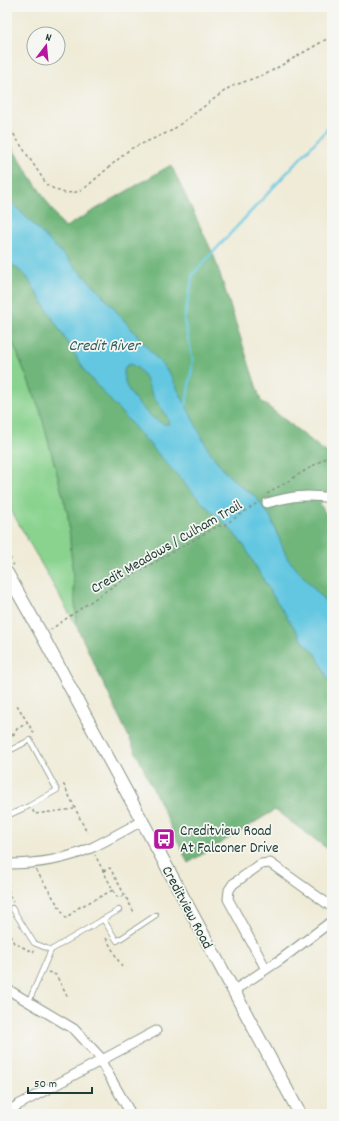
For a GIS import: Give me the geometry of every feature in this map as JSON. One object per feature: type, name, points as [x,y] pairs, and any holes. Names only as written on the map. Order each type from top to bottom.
[{"type":"main road","name":"Creditview Road","points":[[7,573],[300,1114]]},
{"type":"street","points":[[265,498],[316,496],[332,498]]},
{"type":"street","points":[[8,865],[32,864],[55,859],[90,848],[142,821]]},
{"type":"street","points":[[266,969],[228,899],[228,892],[231,885],[261,864],[270,863],[332,907]]},
{"type":"street","points":[[233,991],[320,931],[332,921]]},
{"type":"street","points":[[7,989],[74,1029],[102,1059],[103,1066],[131,1114]]},
{"type":"street","points":[[7,1112],[156,1031]]},
{"type":"lane","points":[[7,752],[30,740],[57,790],[7,816]]},
{"type":"lane","points":[[12,908],[34,942],[51,950]]},
{"type":"lane","points":[[29,1001],[51,950],[119,910]]},
{"type":"lane","points":[[103,919],[117,941],[156,915]]},
{"type":"path","points":[[7,124],[47,185],[66,193],[76,192],[85,188],[130,149],[171,131],[230,87],[268,73],[332,36]]},
{"type":"path","name":"Credit Meadows / Culham Trail","points":[[49,630],[113,586],[218,526],[223,526],[332,454]]},
{"type":"path","points":[[17,705],[34,735]]},
{"type":"path","points":[[7,738],[14,734],[17,728],[27,723]]},
{"type":"path","points":[[55,786],[64,785],[87,833]]},
{"type":"path","points":[[32,804],[34,814],[75,809]]},
{"type":"path","points":[[90,848],[118,898],[125,895]]},
{"type":"path","points":[[32,864],[66,918],[78,908],[113,890]]},
{"type":"path","points":[[7,896],[9,895],[8,865]]},
{"type":"path","points":[[103,871],[110,868],[135,914]]},
{"type":"path","points":[[98,922],[122,969]]},
{"type":"path","points":[[43,969],[56,975],[68,998]]},
{"type":"green space","points":[[7,140],[64,228],[171,165],[214,256],[261,401],[332,457],[332,486],[320,504],[332,525],[332,852],[275,810],[188,863],[77,627],[68,515],[40,410],[7,328]]},
{"type":"green space","points":[[7,328],[40,410],[68,515],[77,627],[7,503]]},
{"type":"water","name":"Credit River","points":[[7,198],[99,291],[170,374],[208,449],[225,472],[255,496],[270,516],[287,558],[332,609],[332,687],[316,654],[303,641],[268,588],[245,547],[227,525],[193,493],[87,374],[27,277],[7,260]],"holes":[[[130,364],[135,366],[144,376],[154,398],[166,415],[169,424],[164,424],[157,421],[144,410],[128,390],[124,378],[125,367]]]},
{"type":"waterway","points":[[186,405],[193,361],[184,320],[193,274],[332,124]]},
{"type":"place","name":"Creditview Road At Falconer Drive","points":[[164,839]]}]
